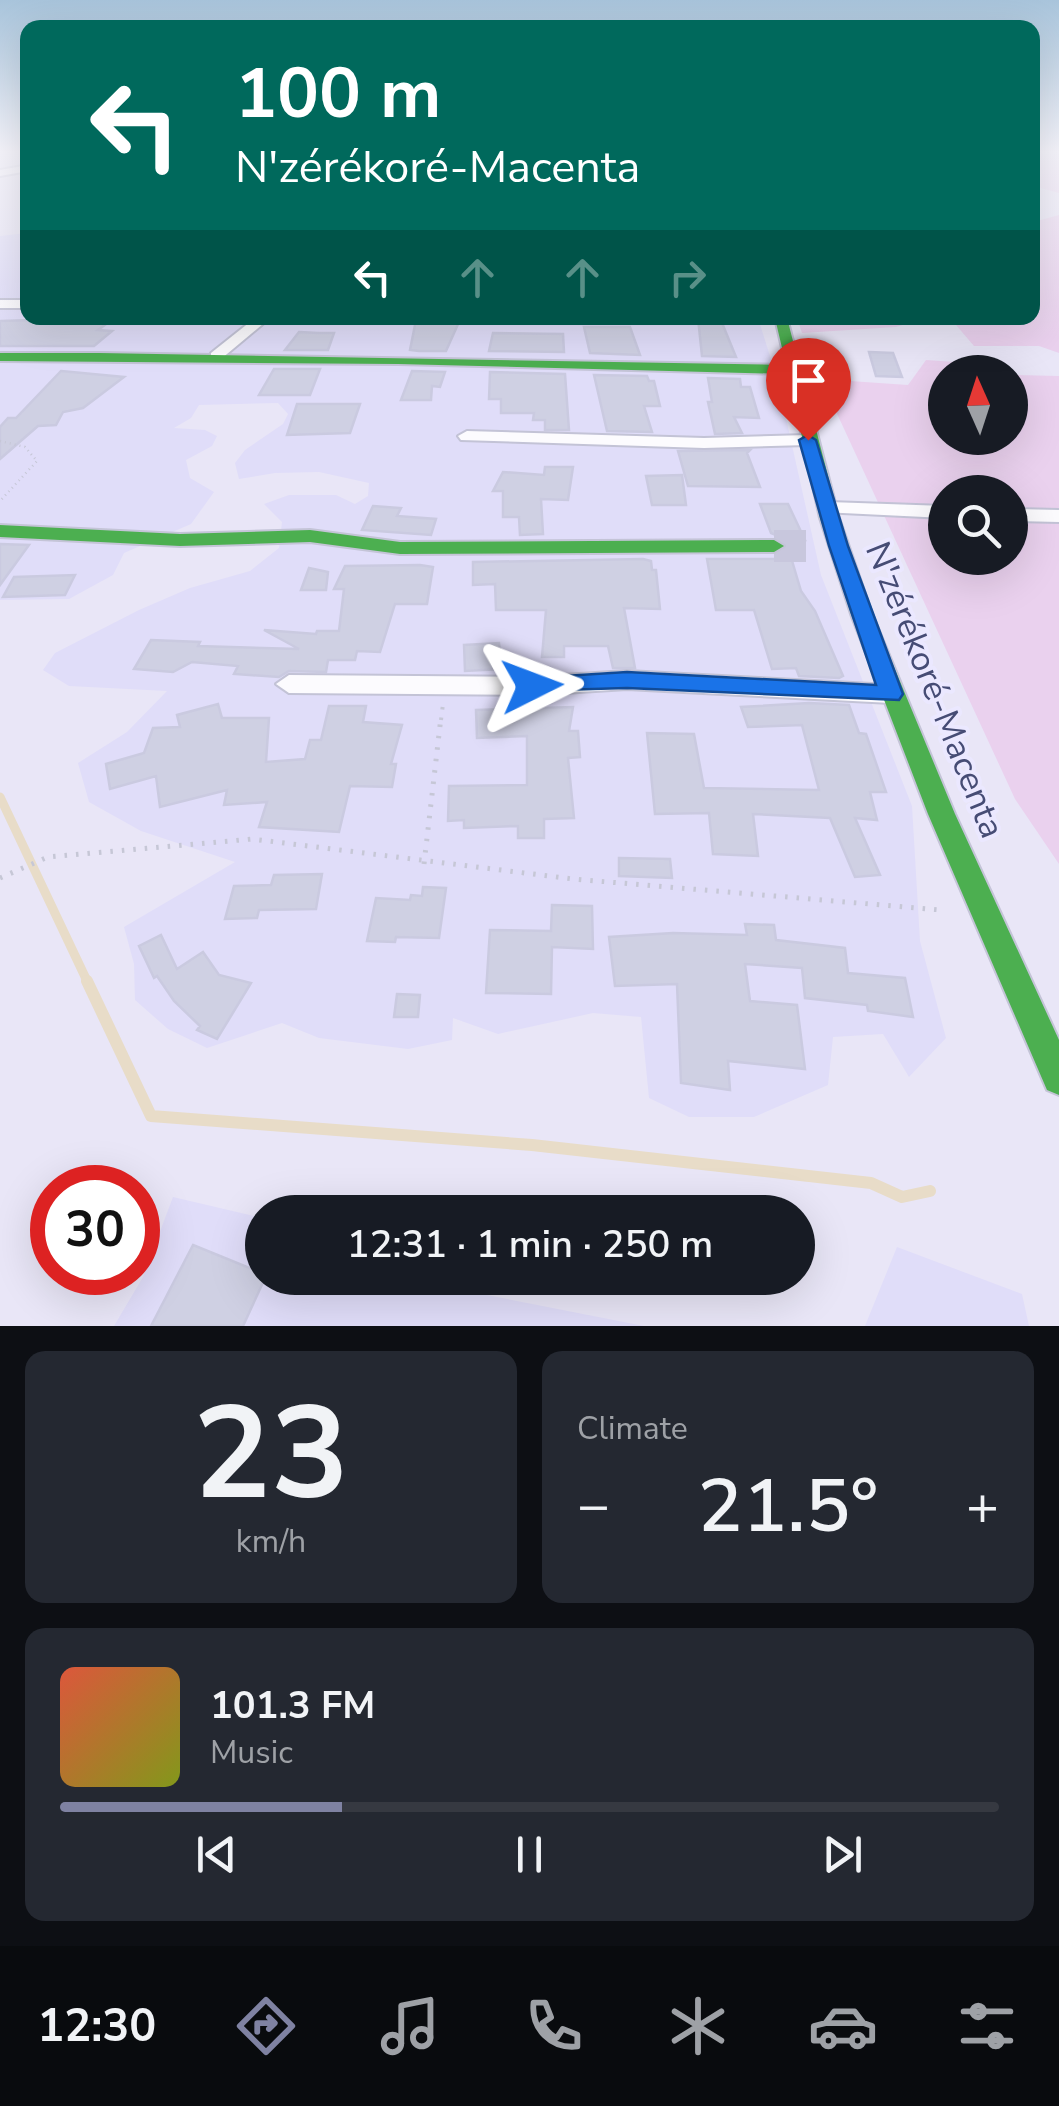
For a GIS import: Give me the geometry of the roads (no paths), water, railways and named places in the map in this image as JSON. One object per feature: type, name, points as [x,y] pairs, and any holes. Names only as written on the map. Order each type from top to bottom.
[{"type":"main road","name":"N'zérékoré-Macenta","points":[[782,325],[796,370],[808,440],[838,546],[891,694],[1059,1078]]},
{"type":"main road","points":[[0,357],[216,356],[266,361],[526,362],[796,370]]},
{"type":"main road","points":[[0,532],[180,540],[310,536],[400,548],[774,546]]},
{"type":"main road","points":[[814,546],[838,546]]},
{"type":"street","points":[[216,356],[254,325]]},
{"type":"street","points":[[466,436],[704,443],[808,440]]},
{"type":"street","points":[[828,508],[928,511]]},
{"type":"street","points":[[1028,515],[1059,516]]},
{"type":"street","points":[[290,684],[627,680],[891,694]]},
{"type":"waterway","points":[[0,797],[88,983]]},
{"type":"waterway","points":[[87,981],[151,1116],[532,1145],[871,1183],[902,1197],[930,1191]]},
{"type":"tunnel","points":[[774,546],[814,546]]}]
